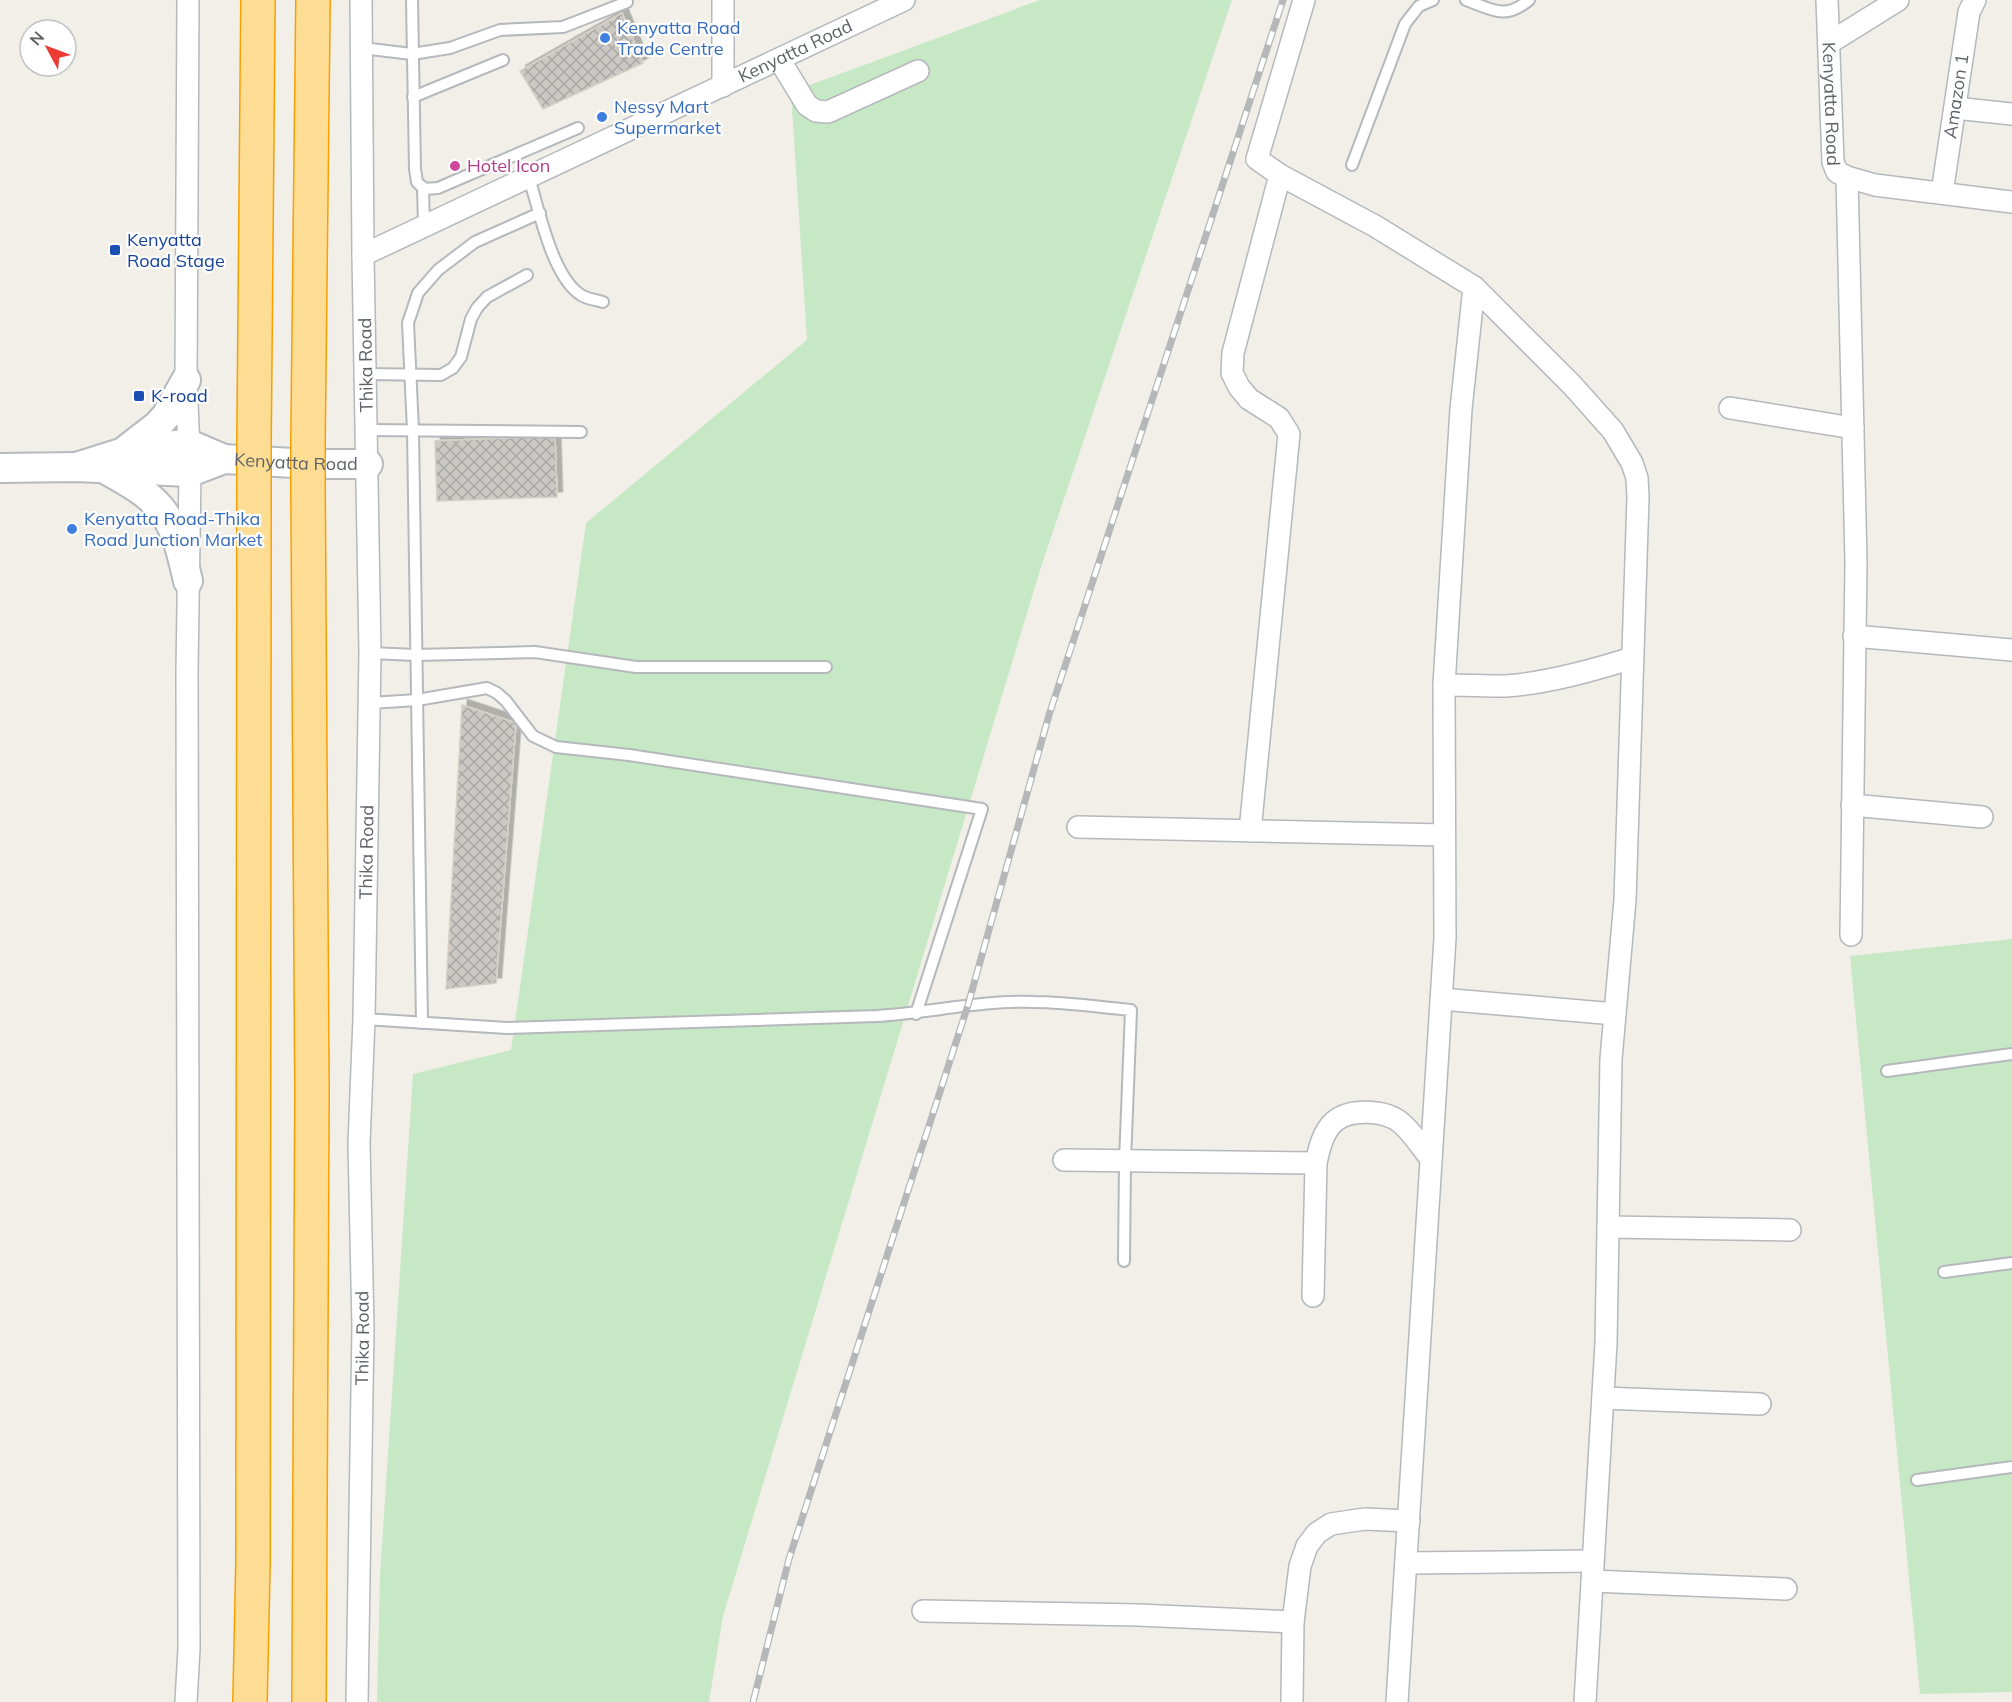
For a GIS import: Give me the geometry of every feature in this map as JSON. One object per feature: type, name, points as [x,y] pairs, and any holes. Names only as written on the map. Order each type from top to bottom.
[{"type":"highway","points":[[250,1702],[253,1551],[254,485],[258,0]]},
{"type":"highway","points":[[309,1702],[312,1080],[308,441],[313,0]]},
{"type":"main road","points":[[186,380],[166,416],[158,425],[113,461],[132,485],[160,507],[179,545],[188,581]]},
{"type":"main road","name":"Kenyatta Road","points":[[0,468],[76,467],[113,461],[151,447],[189,444],[224,459],[311,464],[368,464]]},
{"type":"main road","name":"Kenyatta Road","points":[[113,461],[190,472],[224,459]]},
{"type":"street","points":[[186,1702],[189,1649],[187,1166],[190,472],[186,380],[188,0]]},
{"type":"street","name":"Thika Road","points":[[357,1702],[363,1328],[359,1143],[364,1019],[370,703],[363,255],[362,0]]},
{"type":"street","points":[[723,0],[723,86]]},
{"type":"street","name":"Kenyatta Road","points":[[363,255],[904,0]]},
{"type":"street","points":[[1304,0],[1257,159],[1375,226],[1474,287],[1572,385],[1613,431],[1632,463],[1637,478],[1625,900],[1611,1059],[1606,1343],[1585,1702]]},
{"type":"street","name":"Kenyatta Road","points":[[1827,0],[1833,162],[1838,172],[1875,185],[2012,202]]},
{"type":"street","points":[[1829,42],[1898,0]]},
{"type":"street","name":"Amazon 1","points":[[1942,193],[1969,12],[1975,0]]},
{"type":"street","points":[[779,59],[807,105],[816,111],[828,112],[918,71]]},
{"type":"street","points":[[1955,108],[2012,114]]},
{"type":"street","points":[[1250,831],[1289,435],[1279,418],[1249,399],[1239,387],[1232,373],[1233,354],[1280,174]]},
{"type":"street","points":[[1847,177],[1856,562],[1851,935]]},
{"type":"street","points":[[1397,1702],[1445,938],[1444,685],[1461,409],[1474,287]]},
{"type":"street","points":[[1730,408],[1852,428]]},
{"type":"street","points":[[1854,636],[2012,650]]},
{"type":"street","points":[[1444,685],[1505,686],[1536,682],[1584,673],[1632,658]]},
{"type":"street","points":[[1852,805],[1982,817]]},
{"type":"street","points":[[1078,827],[1443,835]]},
{"type":"street","points":[[1441,999],[1615,1014]]},
{"type":"street","points":[[1313,1296],[1316,1164],[1320,1144],[1334,1122],[1351,1114],[1374,1113],[1390,1116],[1402,1123],[1431,1159]]},
{"type":"street","points":[[1064,1160],[1316,1164]]},
{"type":"street","points":[[1608,1227],[1790,1230]]},
{"type":"street","points":[[1603,1398],[1760,1404]]},
{"type":"street","points":[[1292,1702],[1293,1622],[1300,1566],[1306,1546],[1317,1533],[1331,1524],[1365,1519],[1409,1521]]},
{"type":"street","points":[[1406,1563],[1592,1571],[1786,1589]]},
{"type":"street","points":[[923,1611],[1138,1615],[1293,1622]]},
{"type":"lane","points":[[412,0],[415,169],[417,182],[424,189],[438,188],[578,128]]},
{"type":"lane","points":[[1352,165],[1405,24],[1419,6],[1434,0]]},
{"type":"lane","points":[[1466,0],[1501,12],[1516,11],[1529,0]]},
{"type":"lane","points":[[362,48],[412,54],[450,48],[500,30],[563,27],[627,2]]},
{"type":"lane","points":[[413,97],[503,60]]},
{"type":"lane","points":[[529,178],[560,269],[569,285],[582,296],[603,302]]},
{"type":"lane","points":[[423,187],[424,226]]},
{"type":"lane","points":[[422,1023],[413,430],[408,322],[418,293],[438,270],[475,242],[540,213]]},
{"type":"lane","points":[[366,374],[441,375],[453,368],[461,357],[471,319],[477,308],[487,297],[527,275]]},
{"type":"lane","points":[[367,430],[581,432]]},
{"type":"lane","points":[[370,653],[416,655],[535,652],[636,667],[826,667]]},
{"type":"lane","points":[[370,703],[417,700],[487,688],[506,701],[533,736],[556,747],[629,755],[982,809],[916,1014]]},
{"type":"lane","points":[[364,1019],[507,1028],[916,1014],[968,1005],[1033,1002],[1131,1010],[1125,1161],[1124,1262]]},
{"type":"lane","points":[[1887,1071],[2012,1054]]},
{"type":"lane","points":[[1944,1272],[2012,1263]]},
{"type":"lane","points":[[1917,1480],[2012,1467]]},
{"type":"green space","points":[[1040,0],[1232,0],[1041,567],[723,1616],[709,1702],[377,1702],[380,1576],[413,1074],[511,1050],[586,523],[807,340],[791,92]]},
{"type":"green space","points":[[2012,939],[2012,1692],[1920,1694],[1850,956]]},
{"type":"building","name":"Kenyatta Road Trade Centre","points":[[622,13],[643,63],[543,109],[520,71]]},
{"type":"building","points":[[555,436],[557,497],[437,501],[435,441]]},
{"type":"building","points":[[462,705],[516,723],[496,983],[446,989]]},
{"type":"railway","points":[[753,1702],[789,1559],[968,1005],[1049,715],[1283,0]]},
{"type":"place","name":"Kenyatta Road Trade Centre","points":[[605,38]]},
{"type":"place","name":"Nessy Mart Supermarket","points":[[602,117]]},
{"type":"place","name":"Hotel Icon","points":[[455,166]]},
{"type":"place","name":"Kenyatta Road Stage","points":[[115,250]]},
{"type":"place","name":"K-road","points":[[139,396]]},
{"type":"place","name":"Kenyatta Road-Thika Road Junction Market","points":[[72,529]]}]
